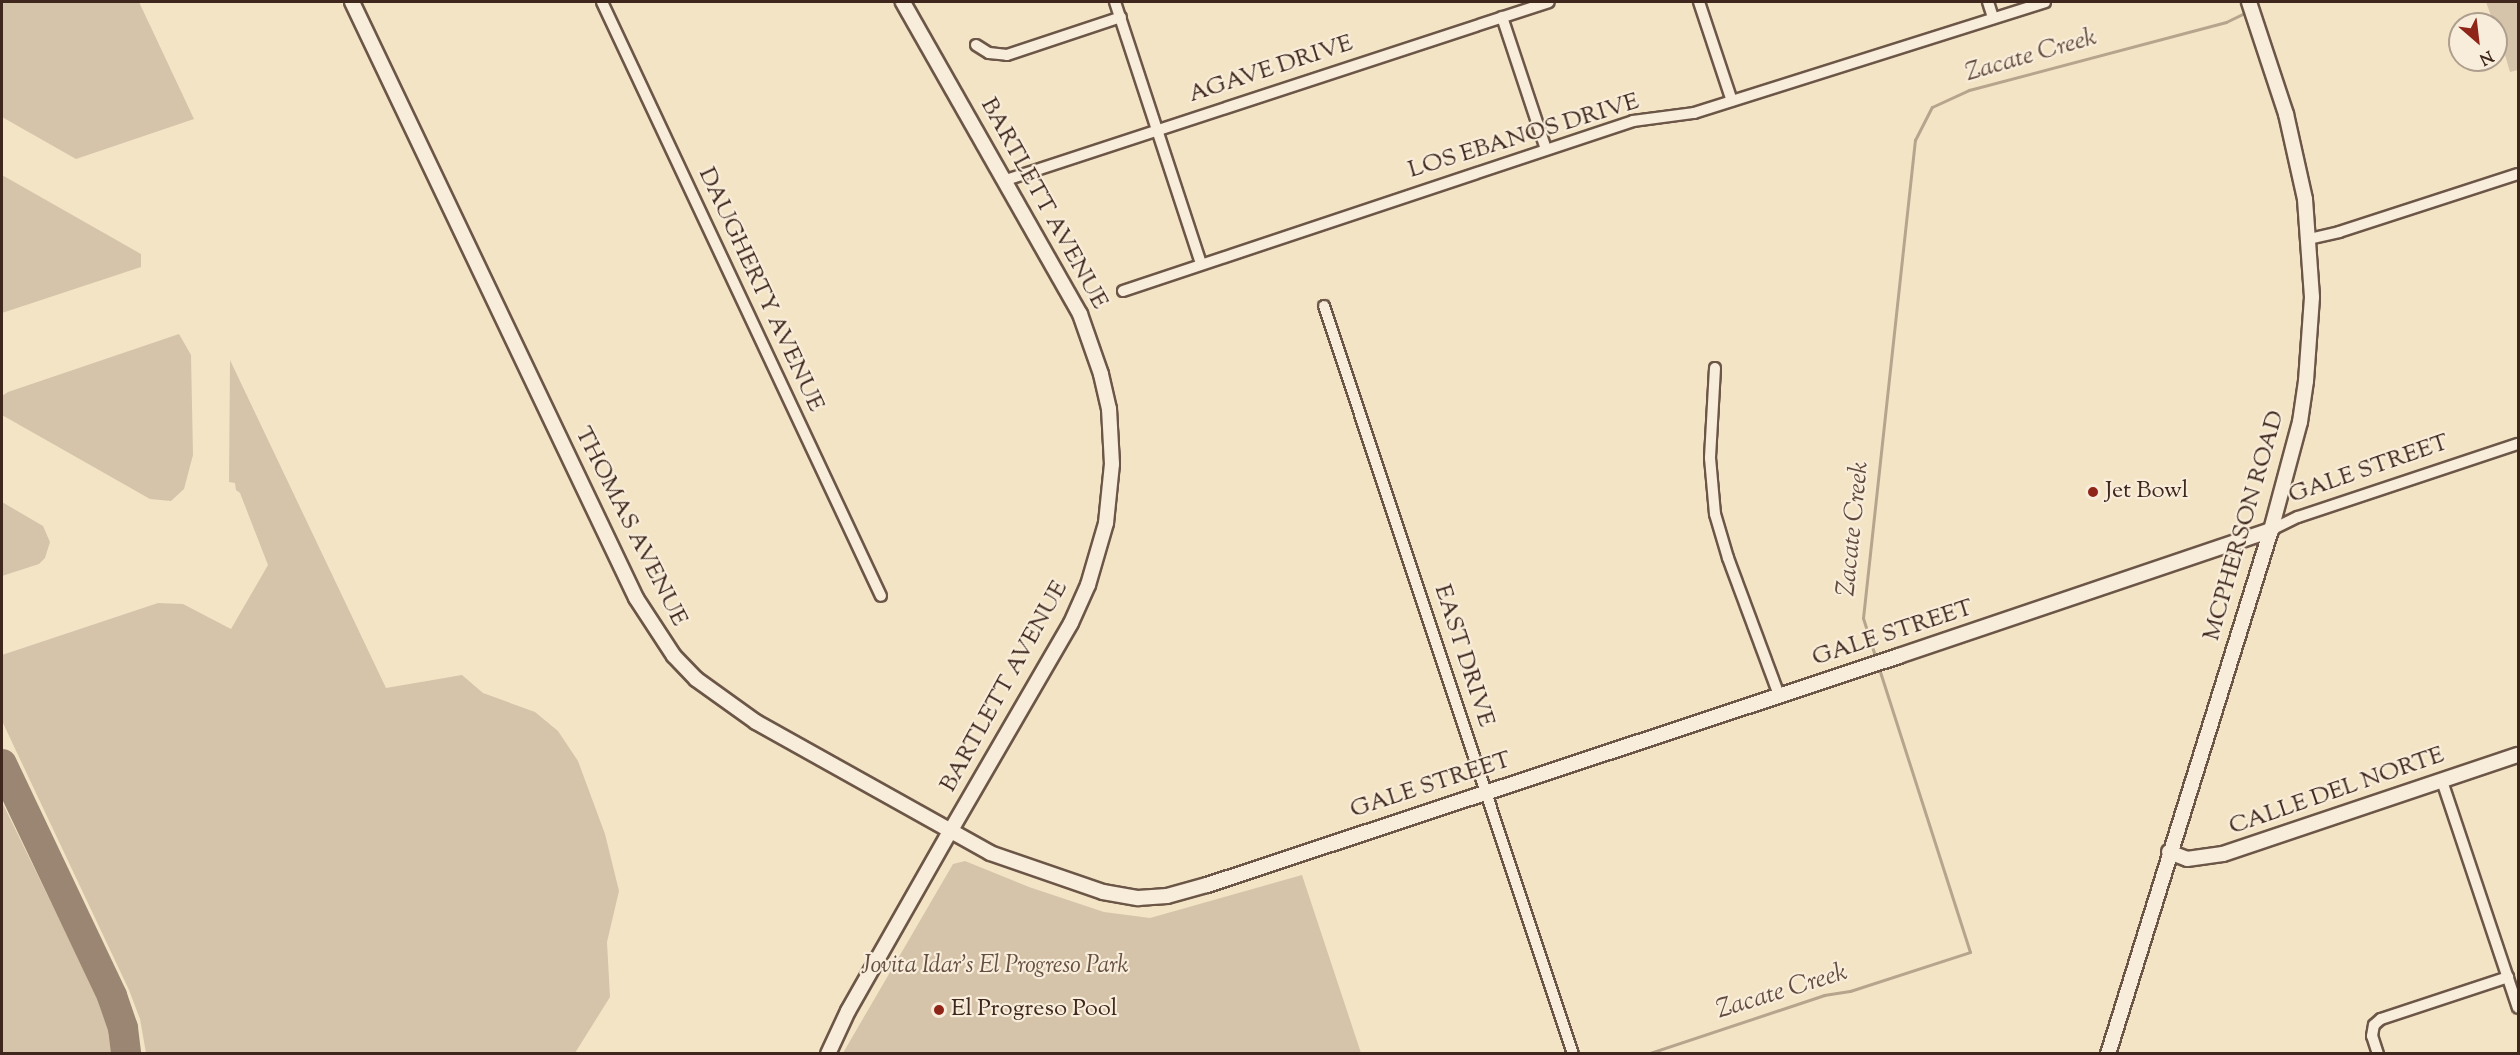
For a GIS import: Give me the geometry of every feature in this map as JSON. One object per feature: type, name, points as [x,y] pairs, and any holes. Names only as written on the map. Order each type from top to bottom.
[{"type":"street","name":"THOMAS AVENUE","points":[[352,2],[626,577],[653,628],[688,671],[725,702],[990,853],[1103,891],[1138,898],[1167,896],[1279,860]]},
{"type":"street","name":"DAUGHERTY AVENUE","points":[[602,2],[881,596]]},
{"type":"street","name":"BARTLETT AVENUE","points":[[828,1053],[848,1011],[1075,614],[1088,585],[1106,523],[1112,464],[1109,409],[1089,336],[1071,294],[903,2]]},
{"type":"street","points":[[1116,2],[1201,263]]},
{"type":"street","name":"AGAVE DRIVE","points":[[1006,180],[1549,2]]},
{"type":"street","points":[[1699,2],[1732,101]]},
{"type":"street","points":[[1988,2],[1993,17]]},
{"type":"street","name":"LOS EBANOS DRIVE","points":[[1123,291],[1201,263],[1633,121],[1694,113],[2045,2]]},
{"type":"street","name":"MCPHERSON ROAD","points":[[2108,1053],[2271,530],[2300,422],[2306,381],[2312,297],[2309,239],[2297,159],[2249,2]]},
{"type":"street","points":[[976,45],[989,53],[1007,55],[1121,17]]},
{"type":"street","points":[[1502,17],[1546,149]]},
{"type":"street","points":[[2309,239],[2339,232],[2518,174]]},
{"type":"street","name":"EAST DRIVE","points":[[1324,306],[1573,1053]]},
{"type":"street","points":[[1715,368],[1710,458],[1715,514],[1728,558],[1779,695]]},
{"type":"street","name":"GALE STREET","points":[[1279,860],[1892,658],[2271,530],[2298,517],[2518,444]]},
{"type":"street","name":"CALLE DEL NORTE","points":[[2169,852],[2187,859],[2223,854],[2518,755]]},
{"type":"street","points":[[2442,781],[2518,1008]]},
{"type":"street","points":[[2378,1053],[2372,1036],[2374,1025],[2380,1019],[2508,976]]},
{"type":"green space","points":[[2,2],[139,2],[194,119],[76,159],[2,117]]},
{"type":"green space","points":[[2486,2],[2518,2],[2518,70],[2510,72],[2508,65],[2508,12],[2490,12]]},
{"type":"green space","points":[[2,175],[141,254],[141,267],[2,313]]},
{"type":"green space","points":[[179,334],[191,355],[193,455],[184,489],[171,501],[150,499],[2,415],[2,396],[8,392]]},
{"type":"green space","points":[[230,360],[386,688],[462,675],[483,693],[535,712],[558,731],[578,761],[605,834],[619,891],[607,942],[610,997],[575,1053],[146,1053],[140,1019],[129,990],[2,721],[2,655],[158,603],[183,604],[231,629],[268,565],[240,493],[236,490],[235,483],[229,482]]},
{"type":"green space","points":[[2,502],[43,526],[50,542],[45,558],[39,564],[2,576]]},
{"type":"green space","points":[[2,802],[107,1017],[114,1053],[2,1053]]},
{"type":"green space","name":"Jovita Idar's El Progreso Park","points":[[965,861],[1029,887],[1104,912],[1150,918],[1302,875],[1361,1053],[843,1053],[953,864]]},
{"type":"waterway","name":"Zacate Creek","points":[[1876,659],[1863,618],[1915,140],[1932,107],[1969,90],[2226,22],[2249,11]]},
{"type":"waterway","name":"Zacate Creek","points":[[1647,1054],[1824,995],[1850,991],[1970,952],[1879,668]]},
{"type":"taxiway","points":[[2,764],[112,996],[123,1028],[126,1054]]},
{"type":"place","name":"Jet Bowl","points":[[2093,492]]},
{"type":"place","name":"El Progreso Pool","points":[[939,1010]]}]
